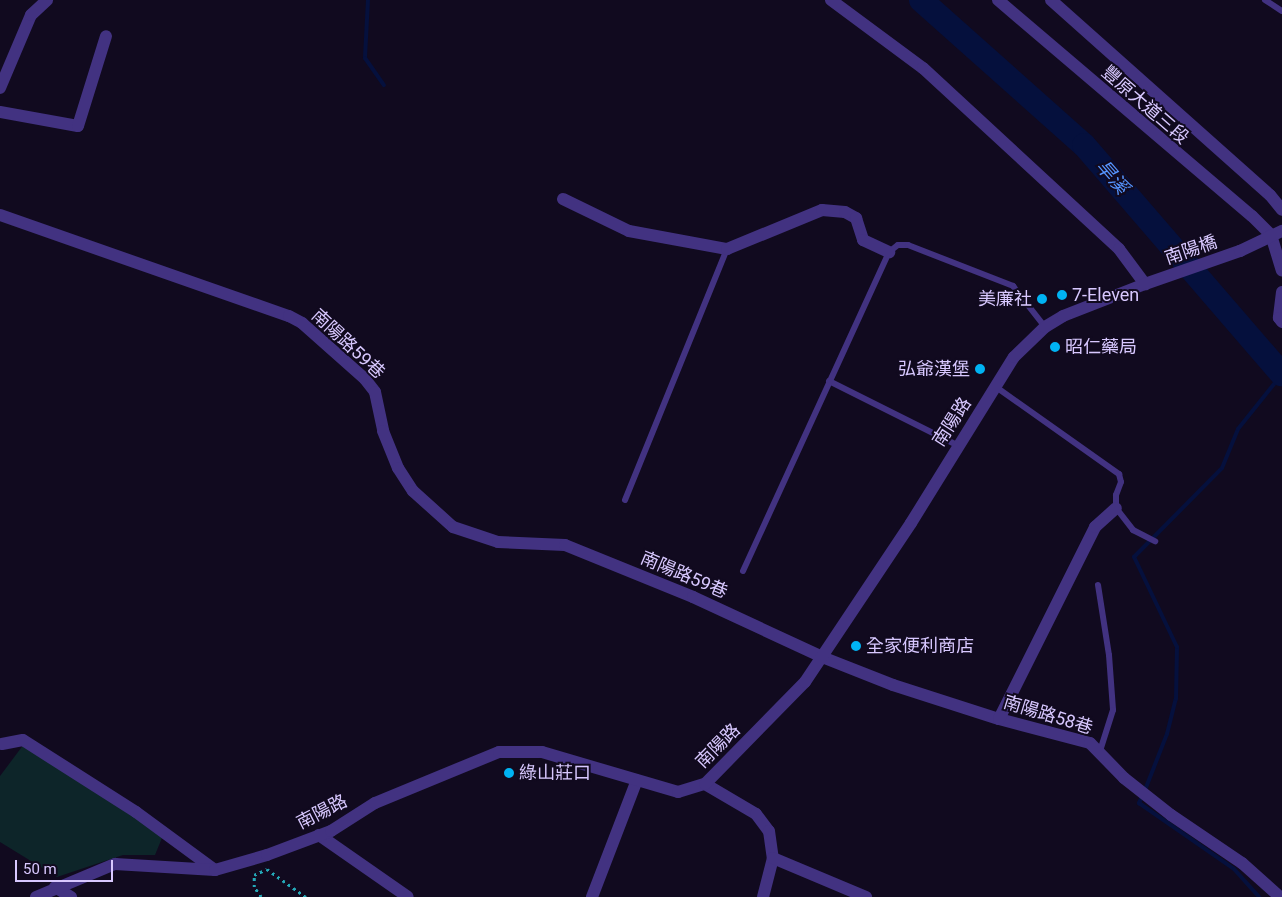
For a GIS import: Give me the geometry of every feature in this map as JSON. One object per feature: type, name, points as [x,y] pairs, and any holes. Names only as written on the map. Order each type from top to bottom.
[{"type":"street","points":[[0,88],[31,15],[47,0]]},
{"type":"street","points":[[831,0],[923,68],[1119,248],[1149,282]]},
{"type":"street","name":"豐原大道三段","points":[[998,0],[1276,233]]},
{"type":"street","name":"豐原大道三段","points":[[1051,0],[1270,195],[1282,210]]},
{"type":"street","points":[[0,112],[78,126],[106,36]]},
{"type":"street","points":[[563,199],[629,231],[726,249],[822,210],[845,212],[856,218],[863,240],[889,252]]},
{"type":"street","name":"南陽路59巷","points":[[0,215],[289,316],[302,323],[365,379],[375,392],[384,431],[398,468],[413,491],[452,527],[498,542],[565,545],[693,597],[822,657]]},
{"type":"street","points":[[1276,233],[1282,270]]},
{"type":"street","name":"南陽橋","points":[[1149,282],[1240,251],[1276,233]]},
{"type":"street","name":"南陽路","points":[[36,897],[54,887],[115,864],[215,870],[319,835],[374,803],[500,752],[542,752],[678,792],[705,784],[781,708],[822,657],[911,523],[957,445],[1014,357],[1045,326],[1063,316],[1149,282]]},
{"type":"street","points":[[1282,292],[1279,318],[1282,322]]},
{"type":"street","points":[[999,719],[1095,527],[1116,508]]},
{"type":"street","name":"南陽路58巷","points":[[822,657],[893,685],[999,719],[1090,743],[1100,751],[1124,778],[1171,815],[1242,863],[1280,897]]},
{"type":"street","points":[[2,744],[23,740],[136,812],[215,870]]},
{"type":"street","points":[[592,897],[638,780]]},
{"type":"street","points":[[705,784],[756,814],[769,832],[772,858],[763,897]]},
{"type":"street","points":[[319,835],[408,897]]},
{"type":"street","points":[[772,858],[866,897]]},
{"type":"street","points":[[54,887],[71,897]]},
{"type":"lane","points":[[1266,0],[1282,10]]},
{"type":"lane","points":[[743,571],[889,252],[898,245],[908,245],[1013,286],[1045,326]]},
{"type":"lane","points":[[625,500],[726,249]]},
{"type":"lane","points":[[829,381],[957,445]]},
{"type":"lane","points":[[996,387],[1119,474],[1121,482],[1116,495],[1116,508],[1133,530],[1155,541]]},
{"type":"lane","points":[[1098,585],[1108,646],[1113,710],[1100,751]]},
{"type":"path","points":[[261,897],[254,887],[254,875],[267,869],[306,897]]},
{"type":"green space","points":[[24,744],[164,833],[155,855],[123,855],[57,877],[0,842],[0,776]]},
{"type":"waterway","points":[[368,0],[365,58],[384,85]]},
{"type":"waterway","name":"旱溪","points":[[921,0],[1084,145],[1282,374]]},
{"type":"waterway","points":[[1145,790],[1167,734],[1176,699],[1177,647],[1134,557],[1222,468],[1238,429],[1282,374]]},
{"type":"waterway","points":[[1142,796],[1139,803],[1234,869],[1259,897]]},
{"type":"place","name":"7-Eleven","points":[[1062,295]]},
{"type":"place","name":"美廉社","points":[[1042,299]]},
{"type":"place","name":"昭仁藥局","points":[[1055,347]]},
{"type":"place","name":"弘爺漢堡","points":[[980,369]]},
{"type":"place","name":"全家便利商店","points":[[856,646]]},
{"type":"place","name":"綠山莊口","points":[[509,773]]}]
